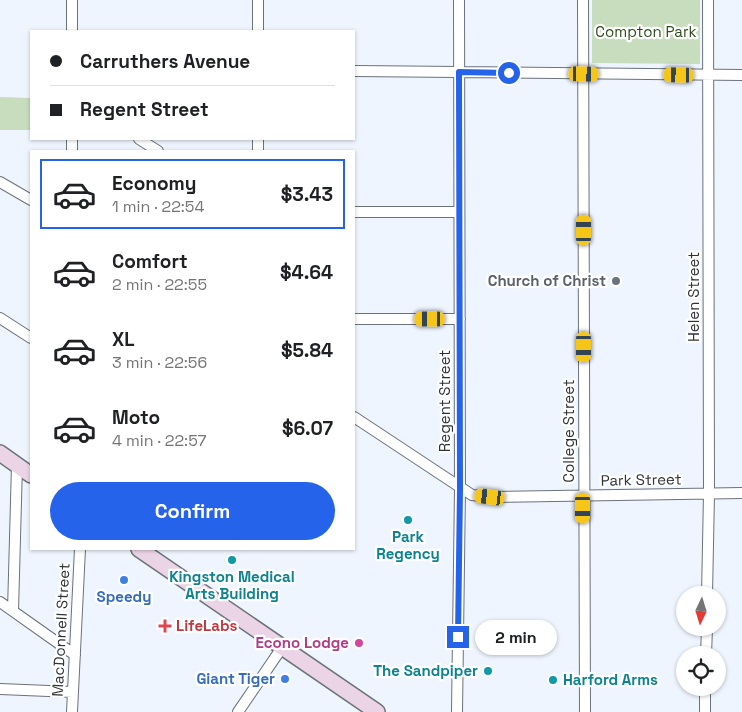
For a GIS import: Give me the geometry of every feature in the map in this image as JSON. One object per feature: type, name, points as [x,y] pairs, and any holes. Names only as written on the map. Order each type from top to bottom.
[{"type":"main road","points":[[0,453],[30,474]]},
{"type":"main road","points":[[140,550],[283,646],[375,712]]},
{"type":"street","points":[[72,0],[72,30]]},
{"type":"street","points":[[258,0],[258,30]]},
{"type":"street","name":"Regent Street","points":[[457,712],[460,489],[459,0]]},
{"type":"street","name":"College Street","points":[[584,0],[585,712]]},
{"type":"street","name":"Helen Street","points":[[707,586],[710,75],[708,0]]},
{"type":"street","points":[[355,71],[742,75]]},
{"type":"street","points":[[140,140],[156,150]]},
{"type":"street","points":[[0,182],[30,199]]},
{"type":"street","points":[[355,212],[459,212]]},
{"type":"street","points":[[0,318],[30,337]]},
{"type":"street","points":[[355,319],[460,319]]},
{"type":"street","name":"Park Street","points":[[355,418],[468,494],[490,497],[742,493]]},
{"type":"street","points":[[13,611],[17,465]]},
{"type":"street","name":"MacDonnell Street","points":[[72,712],[80,550]]},
{"type":"street","points":[[0,602],[75,655]]},
{"type":"street","points":[[238,712],[283,646]]},
{"type":"street","points":[[0,689],[73,692]]},
{"type":"street","points":[[705,712],[706,696]]},
{"type":"green space","name":"Compton Park","points":[[592,0],[700,0],[700,64],[592,63]]},
{"type":"green space","points":[[0,97],[30,98],[30,130],[0,130]]},
{"type":"place","name":"Church of Christ","points":[[616,281]]},
{"type":"place","name":"Park Regency","points":[[408,520]]},
{"type":"place","name":"Kingston Medical Arts Building","points":[[232,560]]},
{"type":"place","name":"Speedy","points":[[124,580]]},
{"type":"place","name":"LifeLabs","points":[[165,626]]},
{"type":"place","name":"Econo Lodge","points":[[359,643]]},
{"type":"place","name":"The Sandpiper","points":[[488,671]]},
{"type":"place","name":"Giant Tiger","points":[[285,679]]},
{"type":"place","name":"Harford Arms","points":[[553,680]]},
{"type":"route","points":[[458,637],[460,489],[459,72],[509,73]]}]
